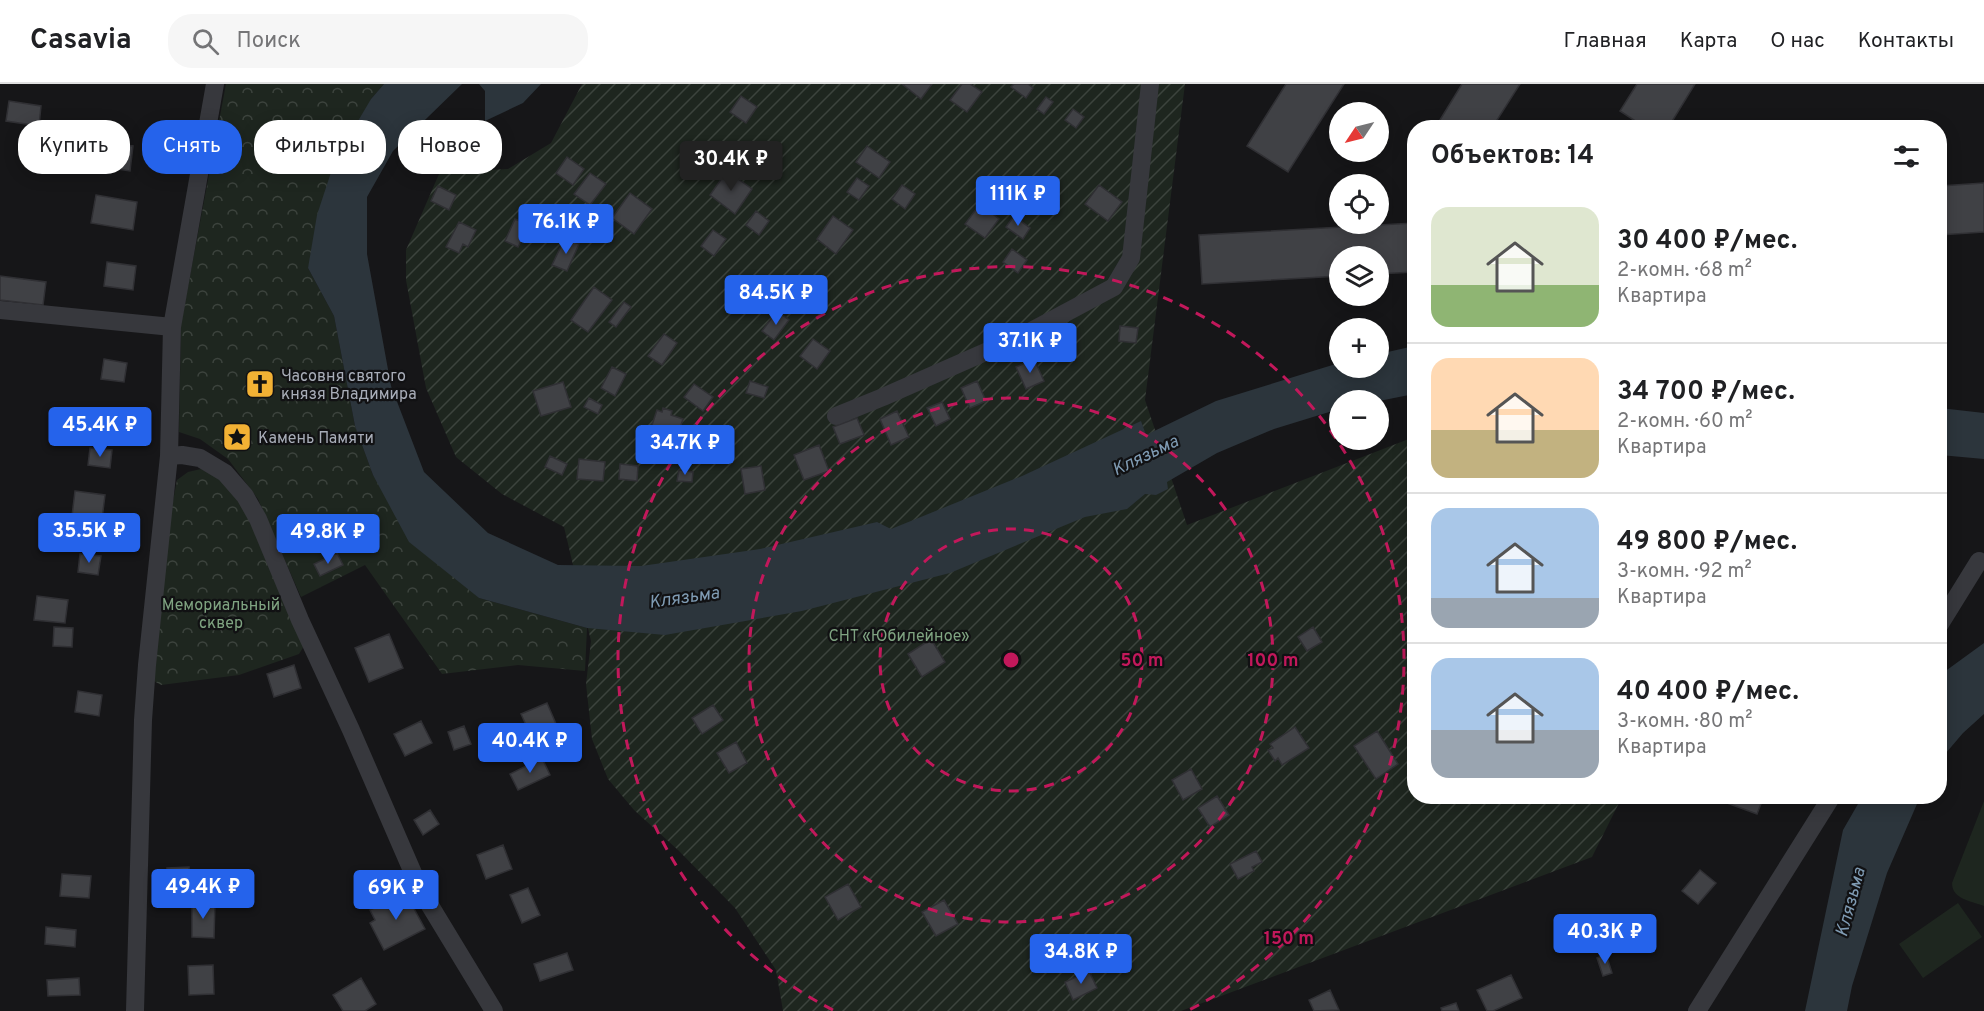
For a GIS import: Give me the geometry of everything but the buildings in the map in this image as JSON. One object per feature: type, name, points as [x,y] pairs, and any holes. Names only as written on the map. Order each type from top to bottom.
[{"type":"street","points":[[135,1011],[143,720],[170,456],[172,327],[215,84]]},
{"type":"street","points":[[836,416],[1022,336],[1114,287],[1131,258],[1150,84]]},
{"type":"street","points":[[0,310],[172,327]]},
{"type":"street","points":[[170,456],[200,458],[225,473],[244,496],[258,519],[300,620],[351,729],[420,889],[494,1011]]},
{"type":"street","points":[[1947,613],[1979,561]]},
{"type":"street","points":[[1697,1011],[1827,804]]},
{"type":"green space","points":[[226,84],[384,84],[371,99],[363,120],[254,120],[254,174],[343,174],[308,268],[334,316],[355,426],[373,475],[479,598],[587,628],[585,671],[518,665],[442,674],[365,565],[301,597],[258,499],[228,459],[200,439],[179,432],[181,324],[209,174],[242,174],[242,120],[219,120]]},
{"type":"green space","name":"СНТ «Юбилейное»","points":[[582,84],[1185,84],[1145,400],[1187,525],[1380,450],[1389,450],[1389,447],[1407,440],[1407,804],[1618,804],[1592,857],[1181,1011],[783,1011],[776,970],[735,908],[678,850],[634,810],[608,779],[592,739],[586,684],[591,641],[564,527],[502,494],[456,457],[426,388],[406,280],[406,250],[439,174],[502,174],[502,169],[508,169],[551,143]]},
{"type":"green space","name":"Мемориальный сквер","points":[[201,469],[214,475],[233,492],[248,517],[304,646],[299,654],[239,675],[161,685],[154,681],[168,528],[177,480],[188,472]]},
{"type":"green space","points":[[1984,801],[1984,906],[1959,896],[1955,893],[1952,883]]},
{"type":"green space","points":[[1958,903],[1982,937],[1923,978],[1899,944]]},
{"type":"water","points":[[384,84],[462,84],[425,120],[398,120],[398,146],[386,163],[386,120],[359,120],[371,99]]},
{"type":"water","points":[[479,84],[541,84],[523,103],[487,120],[485,120],[485,91]]},
{"type":"water","name":"Клязьма","points":[[330,174],[380,174],[367,197],[367,254],[391,386],[424,472],[488,533],[558,565],[641,566],[760,549],[877,522],[891,529],[1022,476],[1141,421],[1146,435],[1216,401],[1329,366],[1329,378],[1389,378],[1389,352],[1407,348],[1407,395],[1389,399],[1389,390],[1329,390],[1329,412],[1274,429],[1217,453],[1167,482],[1168,489],[1156,495],[1145,494],[1127,509],[1085,517],[950,573],[802,611],[665,635],[587,628],[479,598],[409,542],[373,475],[355,426],[334,316],[308,268],[317,215]]},
{"type":"water","points":[[1947,409],[1984,413],[1984,459],[1947,456]]},
{"type":"water","points":[[1984,643],[1984,714],[1947,752],[1947,670]]},
{"type":"water","name":"Клязьма","points":[[1858,804],[1917,804],[1887,873],[1852,986],[1847,1011],[1805,1011],[1843,830]]},
{"type":"place","name":"Часовня святого князя Владимира","points":[[260,384]]},
{"type":"place","name":"Камень Памяти","points":[[237,437]]}]
